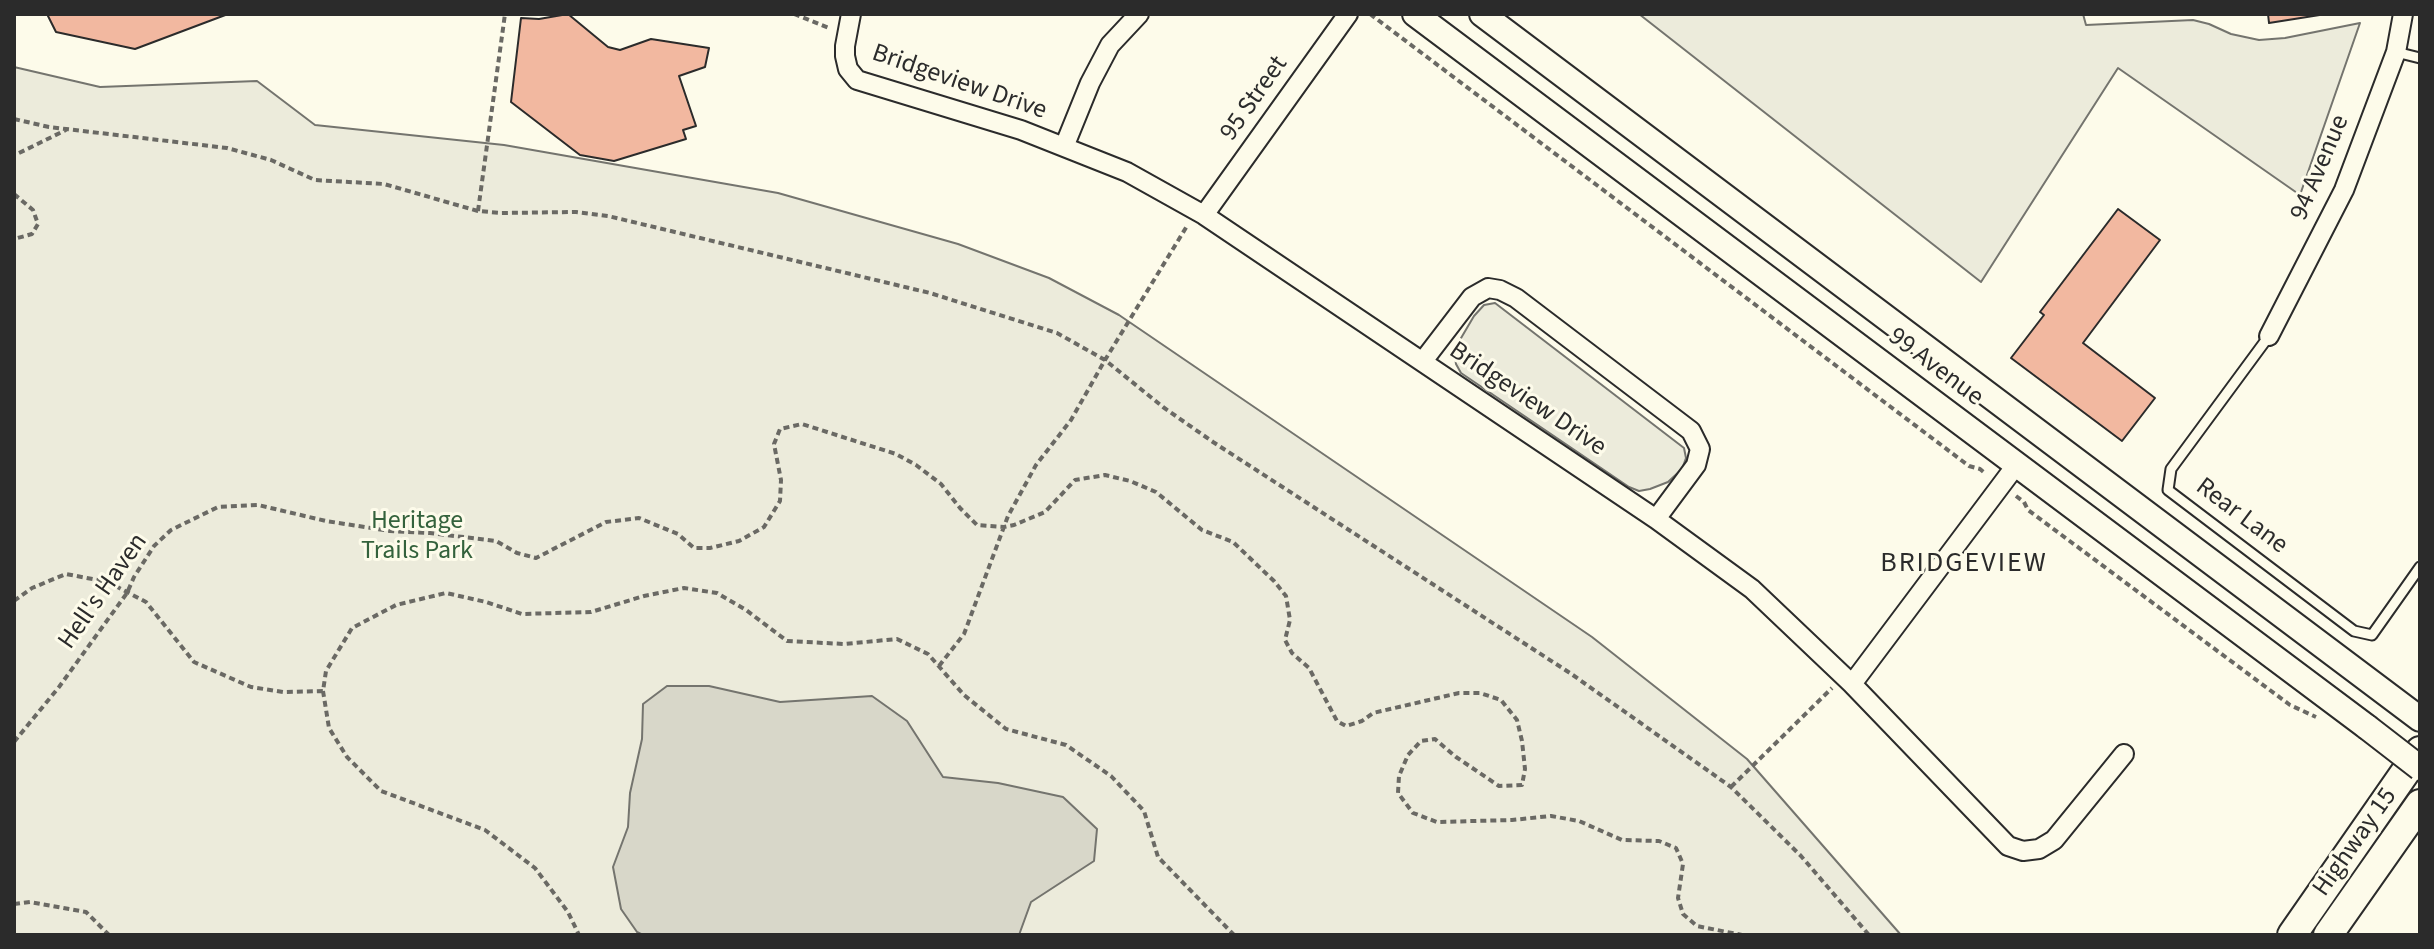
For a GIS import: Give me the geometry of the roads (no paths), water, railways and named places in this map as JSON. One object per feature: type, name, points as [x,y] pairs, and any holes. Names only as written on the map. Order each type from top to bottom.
[{"type":"main road","name":"99 Avenue","points":[[1415,14],[2420,768]]},
{"type":"main road","name":"99 Avenue","points":[[1482,14],[2420,719]]},
{"type":"main road","points":[[1495,14],[1512,37]]},
{"type":"main road","name":"Highway 15","points":[[2292,935],[2420,751]]},
{"type":"main road","name":"Highway 15","points":[[2328,935],[2420,804]]},
{"type":"street","points":[[1064,147],[1090,83],[1110,45],[1139,14]]},
{"type":"street","name":"95 Street","points":[[1200,212],[1348,14]]},
{"type":"street","name":"94 Avenue","points":[[2269,336],[2344,190],[2396,52],[2403,14]]},
{"type":"street","name":"Bridgeview Drive","points":[[849,23],[845,56],[848,69],[857,80],[1021,130],[1127,172],[1200,212],[1656,519],[1752,589],[1848,680],[2008,846],[2023,851],[2039,849],[2054,840],[2124,754]]},
{"type":"street","points":[[1423,361],[1472,297],[1488,288],[1516,298],[1691,431],[1700,449],[1696,465],[1656,519]]},
{"type":"street","points":[[1848,680],[2017,464]]},
{"type":"lane","points":[[2396,52],[2420,58]]},
{"type":"lane","name":"Rear Lane","points":[[2269,336],[2171,469],[2168,490],[2354,631],[2372,635],[2420,567]]},
{"type":"district","name":"BRIDGEVIEW","points":[[1964,565]]},
{"type":"park label","name":"Heritage Trails Park","points":[[417,537]]}]
